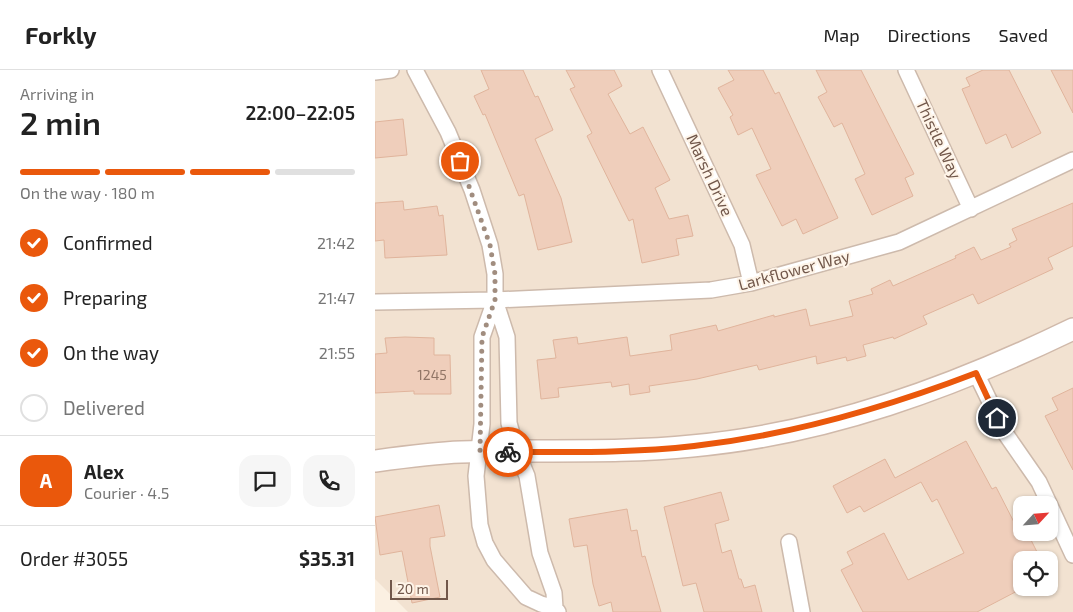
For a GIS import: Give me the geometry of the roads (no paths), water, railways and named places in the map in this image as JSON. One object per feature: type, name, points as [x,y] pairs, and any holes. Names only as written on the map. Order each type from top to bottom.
[{"type":"street","points":[[375,72],[391,70]]},
{"type":"street","points":[[415,70],[448,132],[472,190],[490,245],[495,274],[495,300],[507,336],[509,424],[517,452],[527,476],[538,546],[554,593],[557,610]]},
{"type":"street","name":"Marsh Drive","points":[[660,70],[743,245],[751,283]]},
{"type":"street","name":"Thistle Way","points":[[906,70],[971,209]]},
{"type":"street","name":"Larkflower Way","points":[[375,302],[495,300],[711,290],[751,283],[899,242],[1073,160]]},
{"type":"street","points":[[495,300],[482,337],[480,452],[476,476],[480,526],[485,543],[494,560],[526,597],[557,610]]},
{"type":"street","points":[[375,461],[458,452],[653,449],[755,438],[808,427],[880,407],[976,373],[1073,329]]},
{"type":"street","points":[[976,373],[1005,433],[1039,482],[1073,555]]},
{"type":"street","points":[[789,542],[802,612]]}]
